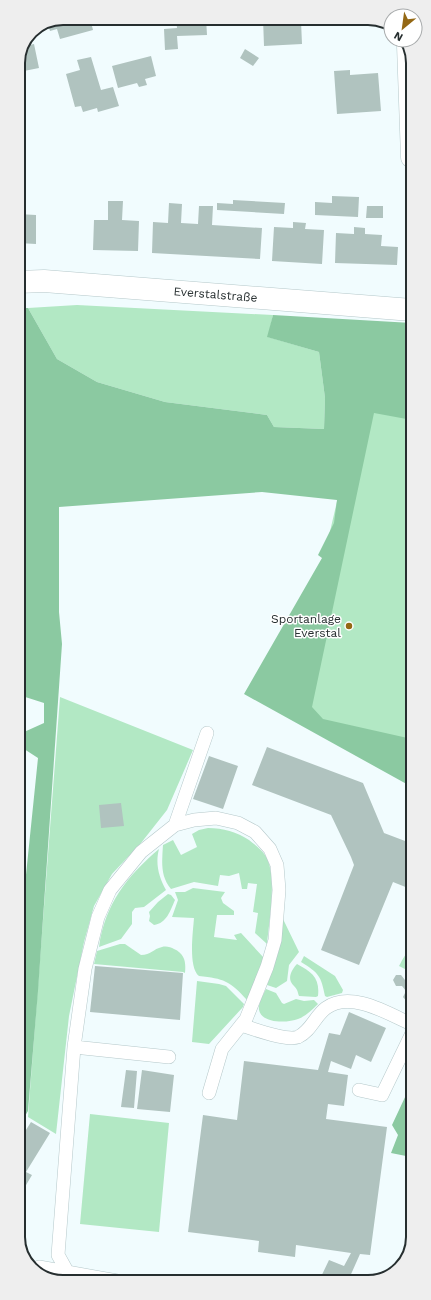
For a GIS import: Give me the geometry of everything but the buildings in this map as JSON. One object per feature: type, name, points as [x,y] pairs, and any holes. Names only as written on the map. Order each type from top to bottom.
[{"type":"street","name":"Everstalstraße","points":[[25,282],[44,281],[406,310]]},
{"type":"lane","points":[[175,825],[207,733]]},
{"type":"lane","points":[[69,1275],[58,1255],[74,1047],[84,969],[98,917],[110,890],[141,852],[175,825],[194,820],[216,818],[238,823],[255,832],[270,849],[277,865],[279,890],[275,940],[258,992],[246,1019],[222,1049],[209,1093]]},
{"type":"lane","points":[[241,1025],[273,1035],[297,1037],[307,1030],[326,1008],[337,1002],[367,1004],[406,1022]]},
{"type":"lane","points":[[359,1090],[382,1096],[406,1045]]},
{"type":"lane","points":[[74,1047],[169,1057]]},
{"type":"lane","points":[[40,1267],[64,1275]]},
{"type":"green space","points":[[77,305],[273,315],[268,337],[319,352],[325,398],[324,429],[274,427],[267,415],[165,402],[97,382],[57,359],[28,308]]},
{"type":"green space","points":[[25,308],[28,308],[57,359],[97,382],[165,402],[267,415],[274,427],[324,429],[325,398],[319,352],[267,337],[273,315],[406,323],[406,419],[374,413],[312,707],[323,719],[406,738],[406,784],[244,694],[322,558],[318,555],[334,523],[337,500],[262,492],[59,507],[59,612],[62,644],[38,991],[28,1111],[25,1116],[25,885],[38,758],[25,750],[25,732],[44,723],[44,703],[25,697]]},
{"type":"green space","name":"Sportanlage Everstal","points":[[368,369],[406,372],[406,781],[249,695],[324,557]]},
{"type":"green space","points":[[60,697],[193,750],[167,810],[141,843],[112,874],[94,906],[84,942],[69,1016],[56,1134],[28,1117]]},
{"type":"green space","points":[[208,828],[224,830],[240,835],[253,843],[265,855],[269,863],[272,885],[267,944],[255,933],[258,913],[253,912],[257,884],[248,883],[247,889],[242,889],[239,873],[229,876],[220,875],[218,886],[194,882],[171,889],[167,884],[162,868],[163,845],[173,840],[181,855],[197,847],[192,834],[199,830]]},
{"type":"green space","points":[[159,849],[157,860],[158,870],[166,890],[144,907],[135,908],[132,912],[132,924],[121,939],[99,947],[106,917],[119,892],[147,859]]},
{"type":"green space","points":[[193,888],[225,892],[221,898],[223,903],[234,911],[234,915],[217,915],[214,937],[237,940],[234,935],[241,933],[264,958],[247,1000],[235,988],[226,982],[215,978],[199,976],[193,965],[192,940],[194,918],[172,917],[178,900],[175,892],[185,892]]},
{"type":"green space","points":[[168,894],[175,900],[168,916],[162,922],[154,925],[149,921],[149,912]]},
{"type":"green space","points":[[283,919],[299,952],[289,965],[287,981],[276,988],[267,985],[278,953]]},
{"type":"green space","points":[[120,944],[125,944],[141,955],[147,954],[162,947],[173,948],[183,956],[185,973],[94,964],[97,951]]},
{"type":"green space","points":[[406,954],[406,970],[399,966]]},
{"type":"green space","points":[[304,956],[335,976],[343,990],[342,993],[327,997],[325,996],[318,976],[312,969],[301,962]]},
{"type":"green space","points":[[297,964],[314,976],[318,985],[318,996],[299,996],[290,980],[291,972]]},
{"type":"green space","points":[[197,981],[226,986],[244,1004],[243,1007],[209,1044],[192,1042]]},
{"type":"green space","points":[[266,989],[276,993],[284,1004],[296,999],[304,1001],[314,1000],[318,1004],[306,1015],[298,1019],[282,1022],[270,1020],[261,1015],[259,1010],[260,1002]]},
{"type":"green space","points":[[406,1095],[406,1156],[391,1153],[398,1135],[392,1125]]},
{"type":"green space","points":[[90,1114],[169,1123],[159,1232],[80,1224]]},
{"type":"place","name":"Sportanlage Everstal","points":[[349,626]]}]
